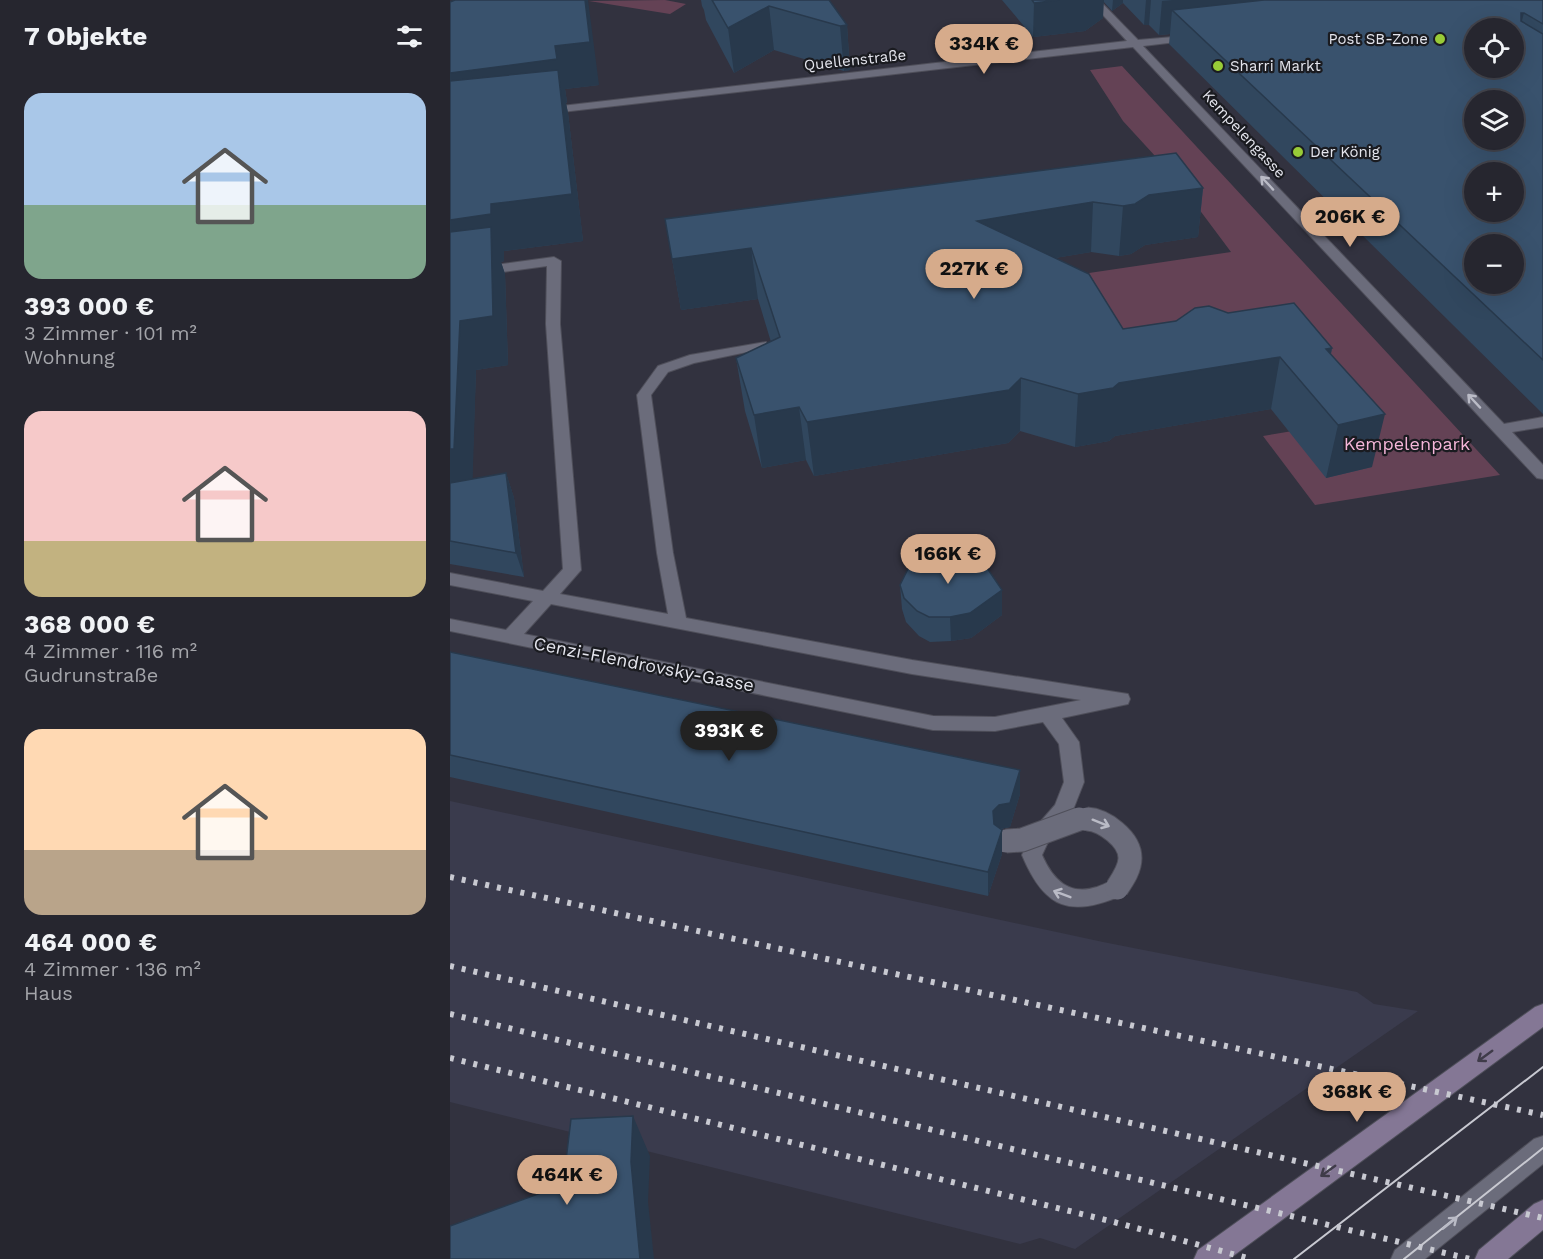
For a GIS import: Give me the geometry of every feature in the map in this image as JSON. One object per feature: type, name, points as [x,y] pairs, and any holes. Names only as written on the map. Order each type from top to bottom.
[{"type":"main road","points":[[1208,1259],[1543,1014]]},
{"type":"main road","points":[[1488,1259],[1543,1213]]},
{"type":"street","name":"Kempelengasse","points":[[1094,0],[1543,474]]},
{"type":"street","name":"Quellenstraße","points":[[534,112],[1205,36]]},
{"type":"street","points":[[450,275],[554,261],[553,324],[572,570],[510,637]]},
{"type":"street","points":[[450,579],[678,620],[665,553],[644,395],[663,369],[690,359],[761,345]]},
{"type":"street","points":[[1500,429],[1543,422]]},
{"type":"street","name":"Cenzi-Flendrovsky-Gasse","points":[[450,625],[933,723],[995,724],[1121,699],[912,666],[678,620]]},
{"type":"street","points":[[1006,841],[1024,841],[1068,820],[1091,819],[1113,828],[1130,849],[1130,869],[1117,888],[1095,898],[1073,898],[1051,890],[1040,877],[1032,855],[1041,835],[1064,809],[1074,782],[1069,742],[1048,714]]},
{"type":"street","points":[[1404,1259],[1543,1148]]},
{"type":"shaded area","points":[[450,801],[1103,942],[1357,992],[1374,1004],[1418,1011],[1075,1249],[1040,1238],[1020,1244],[450,1102]]},
{"type":"green space","points":[[665,0],[686,4],[670,14],[589,1]]},
{"type":"green space","name":"Kempelenpark","points":[[1122,66],[1500,475],[1315,505],[1263,436],[1365,419],[1129,345],[1089,273],[1231,252],[1178,181],[1123,121],[1090,70]]},
{"type":"building","points":[[455,0],[585,0],[590,42],[555,46],[557,59],[450,73],[450,2]]},
{"type":"building","points":[[712,0],[829,0],[847,25],[840,26],[769,6],[728,28]]},
{"type":"building","points":[[1032,0],[1059,0],[1034,3]]},
{"type":"building","points":[[1264,0],[1543,0],[1543,24],[1524,13],[1521,13],[1521,18],[1464,18],[1464,78],[1524,78],[1524,23],[1543,34],[1543,360],[1473,294],[1524,294],[1524,234],[1464,234],[1464,285],[1172,10]]},
{"type":"building","points":[[558,70],[572,194],[491,204],[491,214],[450,220],[450,81]]},
{"type":"building","points":[[1176,153],[1203,188],[1149,195],[1135,204],[1123,206],[1093,202],[977,221],[1089,274],[1123,329],[1176,321],[1195,308],[1209,306],[1228,313],[1294,303],[1332,348],[1326,349],[1385,414],[1338,425],[1280,357],[1119,383],[1113,388],[1078,394],[1021,378],[1009,390],[807,422],[799,407],[754,415],[736,358],[780,337],[751,248],[672,259],[665,219]]},
{"type":"building","points":[[491,227],[493,316],[460,321],[454,449],[450,449],[450,232]]},
{"type":"building","points":[[506,473],[516,553],[450,541],[450,483]]},
{"type":"building","points":[[948,552],[983,562],[1002,590],[970,613],[950,617],[929,617],[917,611],[904,598],[900,585],[908,569],[924,558]]},
{"type":"building","points":[[450,652],[1020,770],[1010,803],[999,805],[993,811],[994,824],[1002,830],[988,872],[450,755]]},
{"type":"building","points":[[633,1116],[631,1162],[640,1259],[450,1259],[450,1226],[563,1185],[571,1119]]},
{"type":"tram line","points":[[1294,1259],[1543,1067]]},
{"type":"tram line","points":[[1404,1259],[1543,1148]]},
{"type":"railway","points":[[450,877],[1543,1115]]},
{"type":"railway","points":[[450,966],[1543,1218]]},
{"type":"railway","points":[[450,1014],[1470,1259]]},
{"type":"railway","points":[[450,1058],[1114,1222],[1251,1259]]},
{"type":"place","name":"Post SB-Zone","points":[[1440,39]]},
{"type":"place","name":"Sharri Markt","points":[[1218,66]]},
{"type":"place","name":"Der König","points":[[1298,152]]}]
